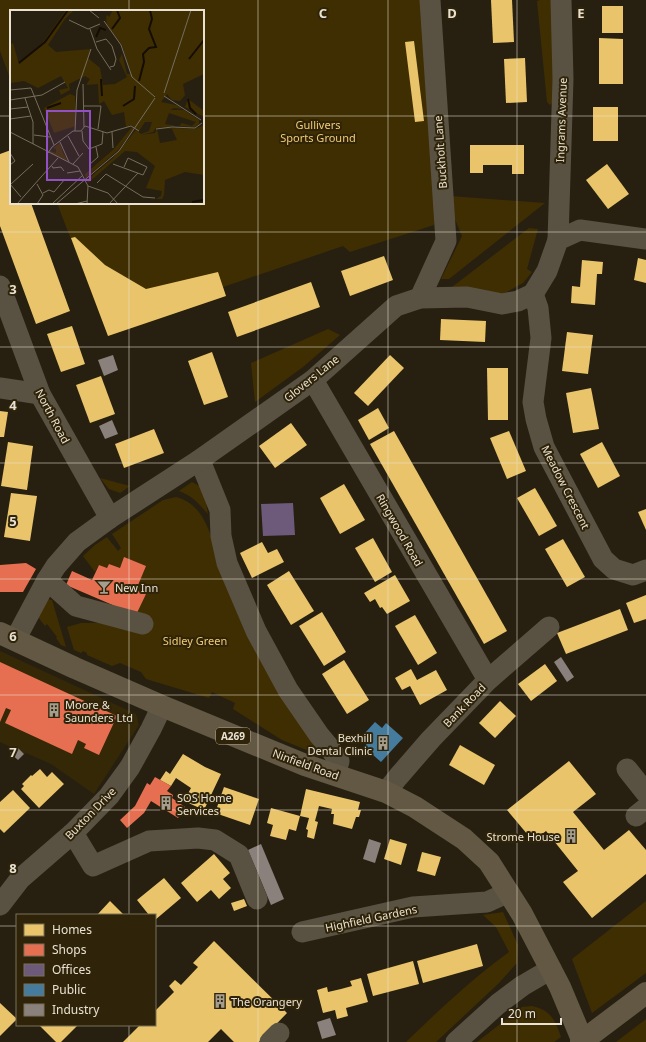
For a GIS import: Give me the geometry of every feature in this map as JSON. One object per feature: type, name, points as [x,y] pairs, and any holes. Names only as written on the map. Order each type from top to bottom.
[{"type":"main road","name":"Ninfield Road","points":[[7,637],[162,706],[305,765],[386,792],[415,807],[464,839],[489,862],[509,892],[551,969]]},
{"type":"main road","name":"A269","points":[[551,969],[574,1020],[582,1042]]},
{"type":"main road","points":[[582,1042],[646,993]]},
{"type":"street","name":"Buckholt Lane","points":[[420,298],[446,241],[430,0]]},
{"type":"street","name":"Ingrams Avenue","points":[[558,240],[563,79],[561,0]]},
{"type":"street","points":[[533,294],[547,271],[558,240],[580,230],[646,239]]},
{"type":"street","name":"North Road","points":[[0,286],[40,394],[110,518]]},
{"type":"street","name":"Glovers Lane","points":[[7,637],[56,566],[78,542],[110,518],[198,461],[312,380],[396,306],[420,298],[467,298],[502,304],[518,301],[533,294]]},
{"type":"street","name":"Meadow Crescent","points":[[533,294],[538,308],[541,338],[533,402],[536,419],[544,446],[603,559],[614,569],[634,575],[646,570]]},
{"type":"street","name":"Ringwood Road","points":[[312,380],[488,680]]},
{"type":"street","points":[[0,388],[40,394]]},
{"type":"street","points":[[198,461],[203,468],[220,510],[221,536],[228,563],[256,631],[288,690],[318,735],[339,761],[335,775]]},
{"type":"street","points":[[47,580],[76,606],[143,624]]},
{"type":"street","name":"Bank Road","points":[[386,792],[431,740],[488,680],[550,627]]},
{"type":"street","name":"Buxton Drive","points":[[0,905],[20,879],[73,833],[114,790],[134,760],[162,706]]},
{"type":"street","points":[[627,769],[646,793]]},
{"type":"street","points":[[73,833],[93,866],[149,841],[198,838],[215,840],[239,855],[258,899]]},
{"type":"street","name":"Highfield Gardens","points":[[302,932],[413,908],[487,902],[509,892]]},
{"type":"street","points":[[456,1042],[498,1004],[522,986],[551,969]]},
{"type":"shaded area","points":[[0,651],[136,714],[139,725],[94,794],[51,764],[26,753],[24,754],[17,747],[15,749],[0,742]]},
{"type":"green space","name":"Gullivers Sports Ground","points":[[0,0],[424,0],[438,204],[434,225],[350,252],[343,246],[223,287],[226,296],[108,336],[57,204],[204,204],[204,10],[10,10],[10,78],[0,51]]},
{"type":"green space","points":[[552,0],[554,101],[550,105],[547,102],[537,1]]},
{"type":"green space","points":[[450,196],[545,203],[449,279],[441,279],[462,236],[452,212]]},
{"type":"green space","points":[[529,228],[538,229],[527,269],[532,272],[523,283],[503,294],[452,287]]},
{"type":"green space","points":[[328,329],[340,335],[303,367],[255,402],[251,363]]},
{"type":"green space","points":[[100,478],[130,486],[120,493],[109,489]]},
{"type":"green space","points":[[192,482],[201,487],[208,514],[192,498],[179,491]]},
{"type":"green space","name":"Sidley Green","points":[[176,497],[191,504],[202,516],[215,545],[324,750],[319,755],[282,740],[233,709],[235,703],[212,692],[209,698],[146,679],[141,672],[120,663],[112,666],[87,655],[87,653],[83,651],[81,653],[74,650],[67,627],[81,623],[101,623],[136,615],[145,594],[136,590],[124,557],[120,568],[109,564],[107,568],[99,565],[95,572],[83,556],[107,537],[118,551],[121,548],[112,534],[163,500]]},
{"type":"green space","points":[[47,599],[52,600],[66,647],[61,645],[47,624],[45,626],[38,617]]},
{"type":"green space","points":[[646,901],[646,973],[592,1013],[572,959]]},
{"type":"green space","points":[[503,912],[518,945],[517,963],[499,983],[436,1042],[406,1042],[456,995],[509,952],[496,927],[483,915]]},
{"type":"green space","points":[[532,1006],[548,1013],[557,1026],[561,1037],[554,1042],[477,1042],[522,1007]]},
{"type":"green space","points":[[646,1019],[646,1042],[616,1042]]},
{"type":"building: Homes","points":[[491,0],[512,0],[514,42],[493,43]]},
{"type":"building: Homes","points":[[602,6],[623,6],[623,33],[602,33]]},
{"type":"building: Homes","points":[[599,38],[623,39],[623,84],[599,84]]},
{"type":"building: Homes","points":[[414,41],[424,121],[415,122],[405,42]]},
{"type":"building: Homes","points":[[525,58],[527,102],[506,103],[504,59]]},
{"type":"building: Homes","points":[[593,107],[618,107],[618,141],[593,141]]},
{"type":"building: Homes","points":[[470,145],[524,145],[524,174],[512,174],[512,165],[483,165],[483,173],[470,173]]},
{"type":"building: Homes","points":[[10,150],[10,204],[31,204],[70,311],[36,324],[0,226],[0,154]]},
{"type":"building: Homes","points":[[607,164],[629,194],[608,209],[586,180]]},
{"type":"building: Homes","points":[[75,237],[105,265],[146,289],[218,272],[226,296],[108,336],[71,238]]},
{"type":"building: Homes","points":[[384,256],[393,280],[350,296],[341,271]]},
{"type":"building: Homes","points":[[638,258],[646,260],[646,283],[634,280]]},
{"type":"building: Homes","points":[[582,260],[603,262],[602,274],[597,274],[595,305],[571,303],[572,286],[580,287]]},
{"type":"building: Homes","points":[[311,282],[320,307],[237,337],[228,312]]},
{"type":"building: Homes","points":[[441,319],[486,321],[485,342],[440,340]]},
{"type":"building: Homes","points":[[72,326],[85,364],[61,372],[47,334]]},
{"type":"building: Homes","points":[[567,332],[593,335],[588,374],[562,371]]},
{"type":"building: Homes","points":[[212,352],[228,397],[204,405],[188,361]]},
{"type":"building: Homes","points":[[390,355],[404,368],[368,406],[354,393]]},
{"type":"building: Homes","points":[[487,368],[508,368],[508,420],[488,420]]},
{"type":"building: Homes","points":[[101,376],[115,414],[90,423],[76,385]]},
{"type":"building: Homes","points":[[591,388],[599,429],[573,433],[566,393]]},
{"type":"building: Homes","points":[[378,408],[389,428],[369,440],[358,420]]},
{"type":"building: Homes","points":[[0,411],[8,412],[4,437],[0,437]]},
{"type":"building: Homes","points":[[291,423],[307,445],[275,468],[259,446]]},
{"type":"building: Homes","points":[[154,429],[164,453],[124,468],[115,444]]},
{"type":"building: Homes","points":[[394,431],[507,631],[484,644],[370,444]]},
{"type":"building: Homes","points":[[509,431],[526,471],[507,479],[490,438]]},
{"type":"building: Homes","points":[[8,442],[33,446],[27,490],[1,486]]},
{"type":"building: Homes","points":[[602,442],[620,476],[598,488],[580,454]]},
{"type":"building: Homes","points":[[344,484],[365,520],[340,534],[320,498]]},
{"type":"building: Homes","points":[[535,488],[557,526],[539,536],[517,498]]},
{"type":"building: Homes","points":[[11,493],[37,496],[30,541],[4,537]]},
{"type":"building: Homes","points":[[646,509],[646,530],[638,512]]},
{"type":"building: Homes","points":[[373,538],[392,572],[375,582],[355,548]]},
{"type":"building: Homes","points":[[563,539],[585,577],[567,587],[545,549]]},
{"type":"building: Homes","points":[[262,542],[268,553],[277,549],[284,562],[252,578],[240,553]]},
{"type":"building: Homes","points":[[289,571],[314,611],[291,625],[267,585]]},
{"type":"building: Homes","points":[[395,575],[410,601],[387,614],[382,607],[380,608],[375,599],[370,602],[364,593]]},
{"type":"building: Homes","points":[[646,595],[646,619],[634,623],[626,603]]},
{"type":"building: Homes","points":[[620,609],[628,630],[566,654],[557,633]]},
{"type":"building: Homes","points":[[322,612],[346,652],[324,666],[299,626]]},
{"type":"building: Homes","points":[[415,615],[437,653],[418,665],[395,626]]},
{"type":"building: Homes","points":[[344,660],[369,700],[347,714],[322,674]]},
{"type":"building: Homes","points":[[545,664],[557,681],[531,701],[518,684]]},
{"type":"building: Homes","points":[[411,669],[417,680],[436,670],[447,690],[420,705],[410,686],[402,690],[395,678]]},
{"type":"building: Homes","points":[[500,701],[516,716],[495,738],[479,723]]},
{"type":"building: Homes","points":[[460,745],[495,765],[484,785],[449,765]]},
{"type":"building: Homes","points":[[183,754],[205,767],[221,774],[204,810],[184,801],[191,788],[176,778],[171,786],[160,780],[166,771],[170,774]]},
{"type":"building: Homes","name":"Strome House","points":[[569,761],[596,794],[573,812],[604,850],[629,830],[646,850],[646,874],[592,918],[563,882],[578,871],[546,831],[533,841],[507,810]]},
{"type":"building: Homes","points":[[40,769],[47,777],[52,772],[64,784],[39,808],[21,789],[24,786],[22,784]]},
{"type":"building: Homes","points":[[224,787],[259,799],[250,825],[215,813]]},
{"type":"building: Homes","points":[[306,789],[360,802],[358,810],[361,810],[359,817],[356,817],[352,829],[333,824],[334,814],[331,814],[332,809],[319,806],[315,821],[318,822],[314,839],[307,837],[308,830],[306,829],[309,818],[300,816]]},
{"type":"building: Homes","points":[[13,790],[30,808],[4,833],[0,829],[0,802]]},
{"type":"building: Homes","points":[[271,808],[300,816],[296,831],[289,829],[286,840],[270,836],[273,825],[267,823]]},
{"type":"building: Homes","points":[[390,839],[407,844],[401,865],[384,859]]},
{"type":"building: Homes","points":[[422,852],[441,857],[435,876],[417,871]]},
{"type":"building: Homes","points":[[214,854],[230,873],[223,879],[231,888],[219,899],[211,890],[197,902],[181,883]]},
{"type":"building: Homes","points":[[164,878],[181,898],[156,919],[156,914],[148,914],[137,900]]},
{"type":"building: Homes","points":[[244,899],[247,906],[234,911],[231,903]]},
{"type":"building: Homes","points":[[110,901],[123,914],[98,914]]},
{"type":"building: Homes","name":"The Orangery","points":[[214,941],[287,1013],[259,1042],[234,1042],[221,1029],[208,1042],[123,1042],[139,1026],[156,1026],[156,1010],[174,992],[169,986],[175,980],[181,985],[198,967],[193,963]]},
{"type":"building: Homes","points":[[477,944],[483,966],[423,983],[417,961]]},
{"type":"building: Homes","points":[[413,961],[419,984],[373,996],[367,974]]},
{"type":"building: Homes","points":[[361,978],[368,1002],[346,1008],[348,1016],[337,1019],[335,1010],[323,1013],[317,990],[327,987],[328,992],[352,986],[350,981]]},
{"type":"building: Homes","points":[[0,1003],[16,1018],[16,1020],[0,1036]]},
{"type":"building: Homes","points":[[40,1026],[77,1026],[61,1042],[56,1042]]},
{"type":"building: Shops","name":"New Inn","points":[[124,557],[146,566],[136,590],[146,594],[136,615],[66,585],[72,571],[92,580],[99,565],[107,568],[109,564],[120,568]]},
{"type":"building: Shops","points":[[26,563],[36,569],[23,592],[0,592],[0,565]]},
{"type":"building: Shops","points":[[0,662],[117,716],[99,755],[84,748],[86,744],[78,740],[72,754],[5,723],[11,710],[6,708],[0,722]]},
{"type":"building: Shops","name":"SOS Home Services","points":[[155,777],[171,786],[167,791],[173,795],[172,798],[185,807],[178,818],[151,801],[144,813],[127,828],[120,820],[135,806],[147,783],[150,785]]},
{"type":"building: Offices","points":[[293,503],[295,535],[263,536],[261,504]]},
{"type":"building: Public","name":"Bexhill Dental Clinic","points":[[375,722],[382,728],[386,723],[403,738],[381,762],[364,747],[371,739],[365,733]]},
{"type":"building: Industry","points":[[113,355],[118,370],[104,376],[98,360]]},
{"type":"building: Industry","points":[[112,420],[118,434],[105,439],[99,426]]},
{"type":"building: Industry","points":[[561,657],[574,677],[567,682],[554,662]]},
{"type":"building: Industry","points":[[17,747],[24,754],[18,760],[10,753]]},
{"type":"building: Industry","points":[[369,839],[381,843],[375,863],[363,859]]},
{"type":"building: Industry","points":[[261,844],[284,899],[271,905],[248,850]]},
{"type":"building: Industry","points":[[330,1018],[336,1035],[322,1039],[317,1022]]},
{"type":"place","name":"New Inn","points":[[104,587]]},
{"type":"place","name":"Moore & Saunders Ltd","points":[[54,710]]},
{"type":"place","name":"Bexhill Dental Clinic","points":[[383,743]]},
{"type":"place","name":"SOS Home Services","points":[[166,803]]},
{"type":"place","name":"Strome House","points":[[571,836]]},
{"type":"place","name":"The Orangery","points":[[220,1001]]}]
